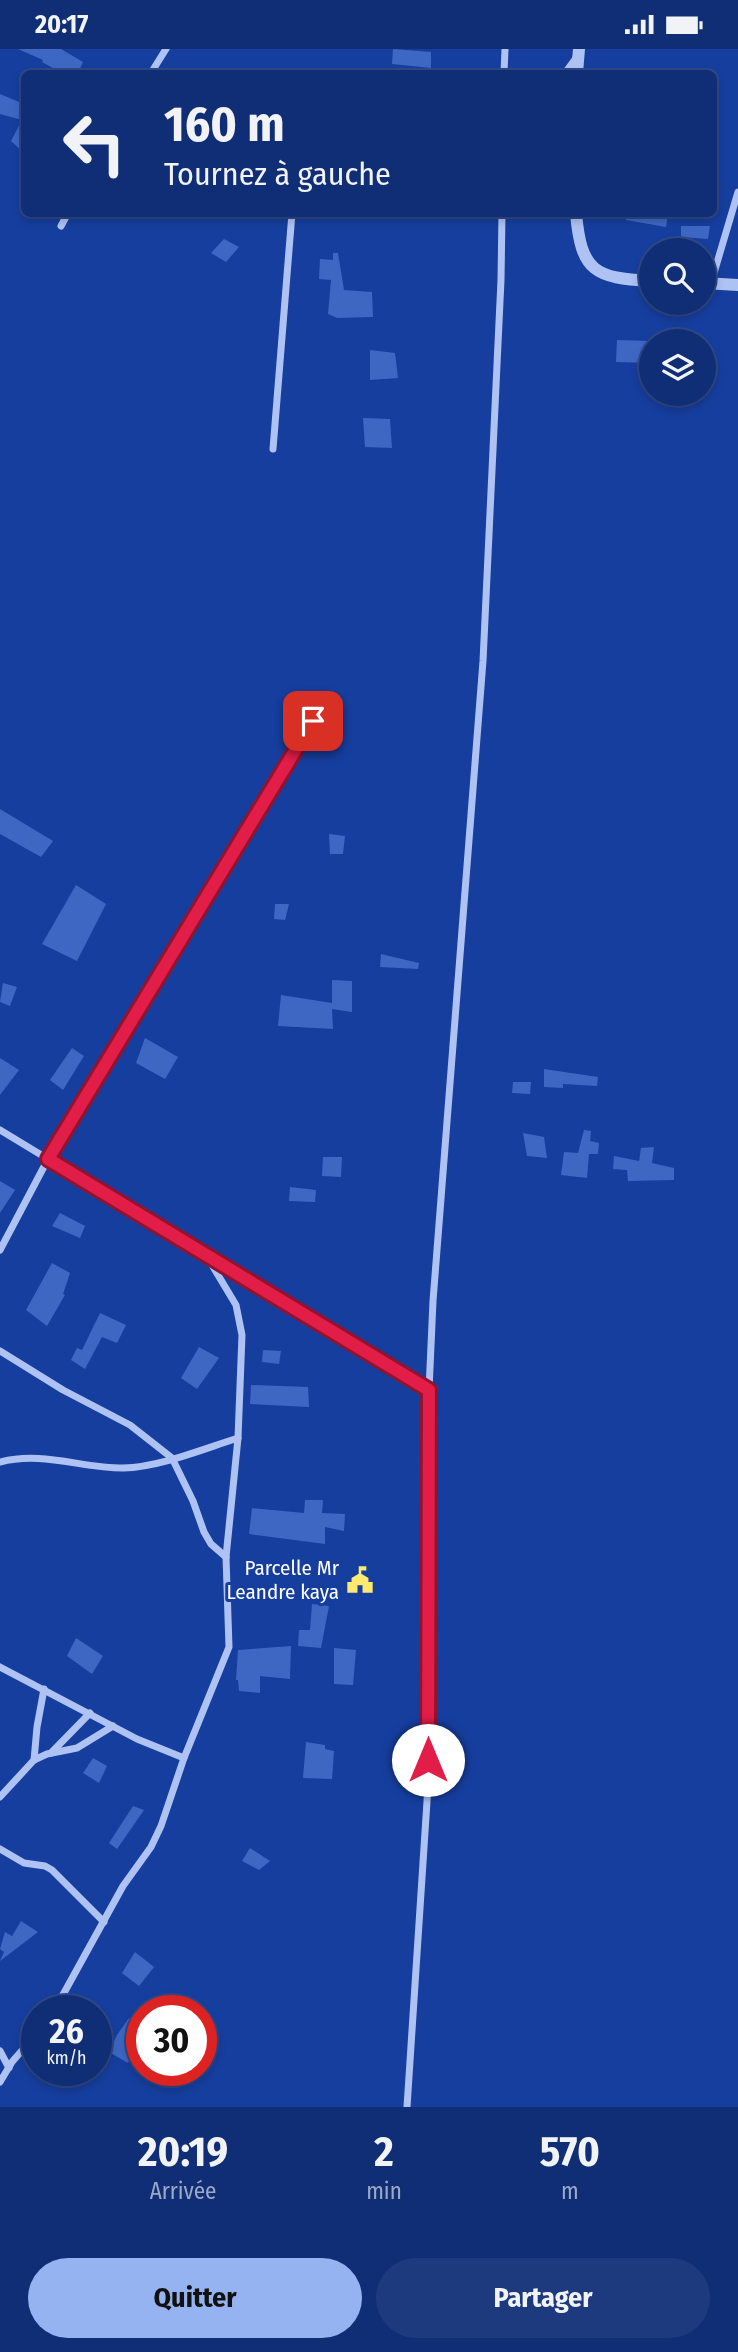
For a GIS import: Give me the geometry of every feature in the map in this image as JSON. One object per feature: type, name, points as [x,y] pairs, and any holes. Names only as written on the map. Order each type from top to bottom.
[{"type":"street","points":[[153,70],[166,49]]},
{"type":"street","points":[[504,70],[505,49]]},
{"type":"street","points":[[567,70],[579,52]]},
{"type":"street","points":[[577,70],[579,52]]},
{"type":"street","points":[[716,257],[738,192]]},
{"type":"street","points":[[61,226],[66,217]]},
{"type":"street","points":[[273,449],[292,217]]},
{"type":"street","points":[[407,2107],[428,1786],[429,1390],[433,1301],[483,661],[502,217]]},
{"type":"street","points":[[577,217],[580,240],[589,265],[600,274],[639,280]]},
{"type":"street","points":[[716,284],[738,285]]},
{"type":"street","points":[[0,1250],[48,1159],[313,721]]},
{"type":"street","points":[[0,1130],[429,1390]]},
{"type":"street","points":[[63,1995],[123,1886],[151,1847],[229,1647],[226,1557],[239,1438],[242,1335],[236,1304],[206,1255]]},
{"type":"street","points":[[0,1351],[62,1389],[130,1425],[172,1458],[193,1501],[204,1532],[211,1544],[226,1557]]},
{"type":"street","points":[[0,1462],[20,1457],[120,1468],[141,1467],[239,1438]]},
{"type":"street","points":[[0,1667],[137,1739],[184,1758]]},
{"type":"street","points":[[34,1760],[44,1689]]},
{"type":"street","points":[[50,1753],[90,1713]]},
{"type":"street","points":[[0,1797],[34,1760],[50,1753],[77,1748],[113,1725]]},
{"type":"street","points":[[0,1849],[24,1863],[38,1864],[52,1870],[104,1922]]},
{"type":"street","points":[[0,2051],[9,2068]]},
{"type":"street","points":[[0,2082],[21,2053]]},
{"type":"building","points":[[18,49],[61,49],[83,62],[79,70],[57,70],[42,62],[43,60]]},
{"type":"building","points":[[393,49],[431,52],[431,68],[392,64]]},
{"type":"building","points":[[0,94],[21,103],[21,120],[0,114]]},
{"type":"building","points":[[21,122],[21,150],[11,141]]},
{"type":"building","points":[[626,217],[667,217],[666,227],[626,220]]},
{"type":"building","points":[[681,226],[710,226],[708,238],[681,237]]},
{"type":"building","points":[[224,239],[239,247],[226,262],[211,253]]},
{"type":"building","points":[[333,253],[338,253],[344,290],[372,292],[373,317],[337,318],[328,314],[331,280],[319,279],[320,259],[333,260]]},
{"type":"building","points":[[617,340],[639,341],[639,363],[616,362]]},
{"type":"building","points":[[370,350],[395,353],[398,378],[370,380]]},
{"type":"building","points":[[363,418],[390,419],[392,448],[365,447]]},
{"type":"building","points":[[0,809],[53,841],[41,857],[0,834]]},
{"type":"building","points":[[329,834],[345,836],[343,854],[330,854]]},
{"type":"building","points":[[76,885],[106,904],[77,961],[42,944]]},
{"type":"building","points":[[275,904],[289,904],[285,920],[274,919]]},
{"type":"building","points":[[381,954],[419,963],[418,969],[380,967]]},
{"type":"building","points":[[332,980],[352,981],[352,1012],[332,1009],[333,1029],[278,1026],[281,995],[332,1003]]},
{"type":"building","points":[[3,983],[17,987],[10,1006],[0,1002]]},
{"type":"building","points":[[145,1038],[178,1057],[165,1079],[136,1063]]},
{"type":"building","points":[[72,1048],[84,1056],[63,1090],[50,1080]]},
{"type":"building","points":[[0,1058],[19,1070],[0,1095]]},
{"type":"building","points":[[544,1069],[598,1077],[597,1086],[563,1084],[563,1088],[544,1087]]},
{"type":"building","points":[[513,1082],[531,1082],[530,1094],[512,1093]]},
{"type":"building","points":[[584,1130],[591,1131],[590,1141],[599,1143],[598,1154],[589,1154],[587,1178],[561,1175],[564,1152],[578,1153]]},
{"type":"building","points":[[523,1133],[544,1137],[547,1158],[527,1156]]},
{"type":"building","points":[[654,1147],[652,1163],[674,1168],[674,1180],[628,1181],[627,1170],[613,1169],[614,1156],[639,1161],[641,1148]]},
{"type":"building","points":[[323,1157],[342,1157],[341,1177],[322,1176]]},
{"type":"building","points":[[0,1181],[15,1190],[0,1213]]},
{"type":"building","points":[[290,1187],[316,1190],[315,1202],[289,1201]]},
{"type":"building","points":[[60,1213],[85,1226],[80,1238],[52,1226]]},
{"type":"building","points":[[52,1263],[70,1273],[63,1294],[65,1295],[47,1326],[26,1310]]},
{"type":"building","points":[[100,1313],[126,1325],[117,1343],[102,1337],[85,1369],[71,1360],[77,1348],[82,1350]]},
{"type":"building","points":[[199,1347],[219,1358],[197,1389],[181,1378]]},
{"type":"building","points":[[263,1350],[281,1351],[279,1364],[262,1362]]},
{"type":"building","points":[[251,1385],[308,1387],[309,1407],[250,1404]]},
{"type":"building","points":[[305,1500],[323,1500],[322,1513],[345,1514],[344,1531],[325,1527],[325,1544],[249,1534],[252,1508],[304,1513]]},
{"type":"building","points":[[312,1604],[329,1606],[321,1648],[298,1646],[299,1630],[310,1630]]},
{"type":"building","points":[[76,1638],[103,1656],[92,1674],[67,1656]]},
{"type":"building","points":[[291,1646],[290,1679],[260,1676],[260,1693],[239,1691],[236,1680],[238,1650]]},
{"type":"building","points":[[334,1648],[356,1650],[353,1685],[334,1684]]},
{"type":"building","points":[[306,1742],[325,1745],[325,1749],[334,1751],[332,1779],[303,1778]]},
{"type":"building","points":[[93,1758],[107,1766],[99,1783],[83,1773]]},
{"type":"building","points":[[133,1806],[144,1810],[117,1849],[109,1843]]},
{"type":"building","points":[[250,1848],[270,1861],[259,1870],[242,1861]]},
{"type":"building","points":[[21,1921],[38,1932],[0,1961],[4,1952],[0,1949],[5,1932],[12,1936]]},
{"type":"building","points":[[135,1952],[154,1967],[139,1986],[122,1973]]},
{"type":"building","points":[[126,2022],[126,2062],[112,2054],[117,2035]]},
{"type":"place","name":"Parcelle Mr Leandre kaya","points":[[360,1580]]},
{"type":"route","points":[[313,721],[48,1159],[429,1390],[428,1760]]}]
